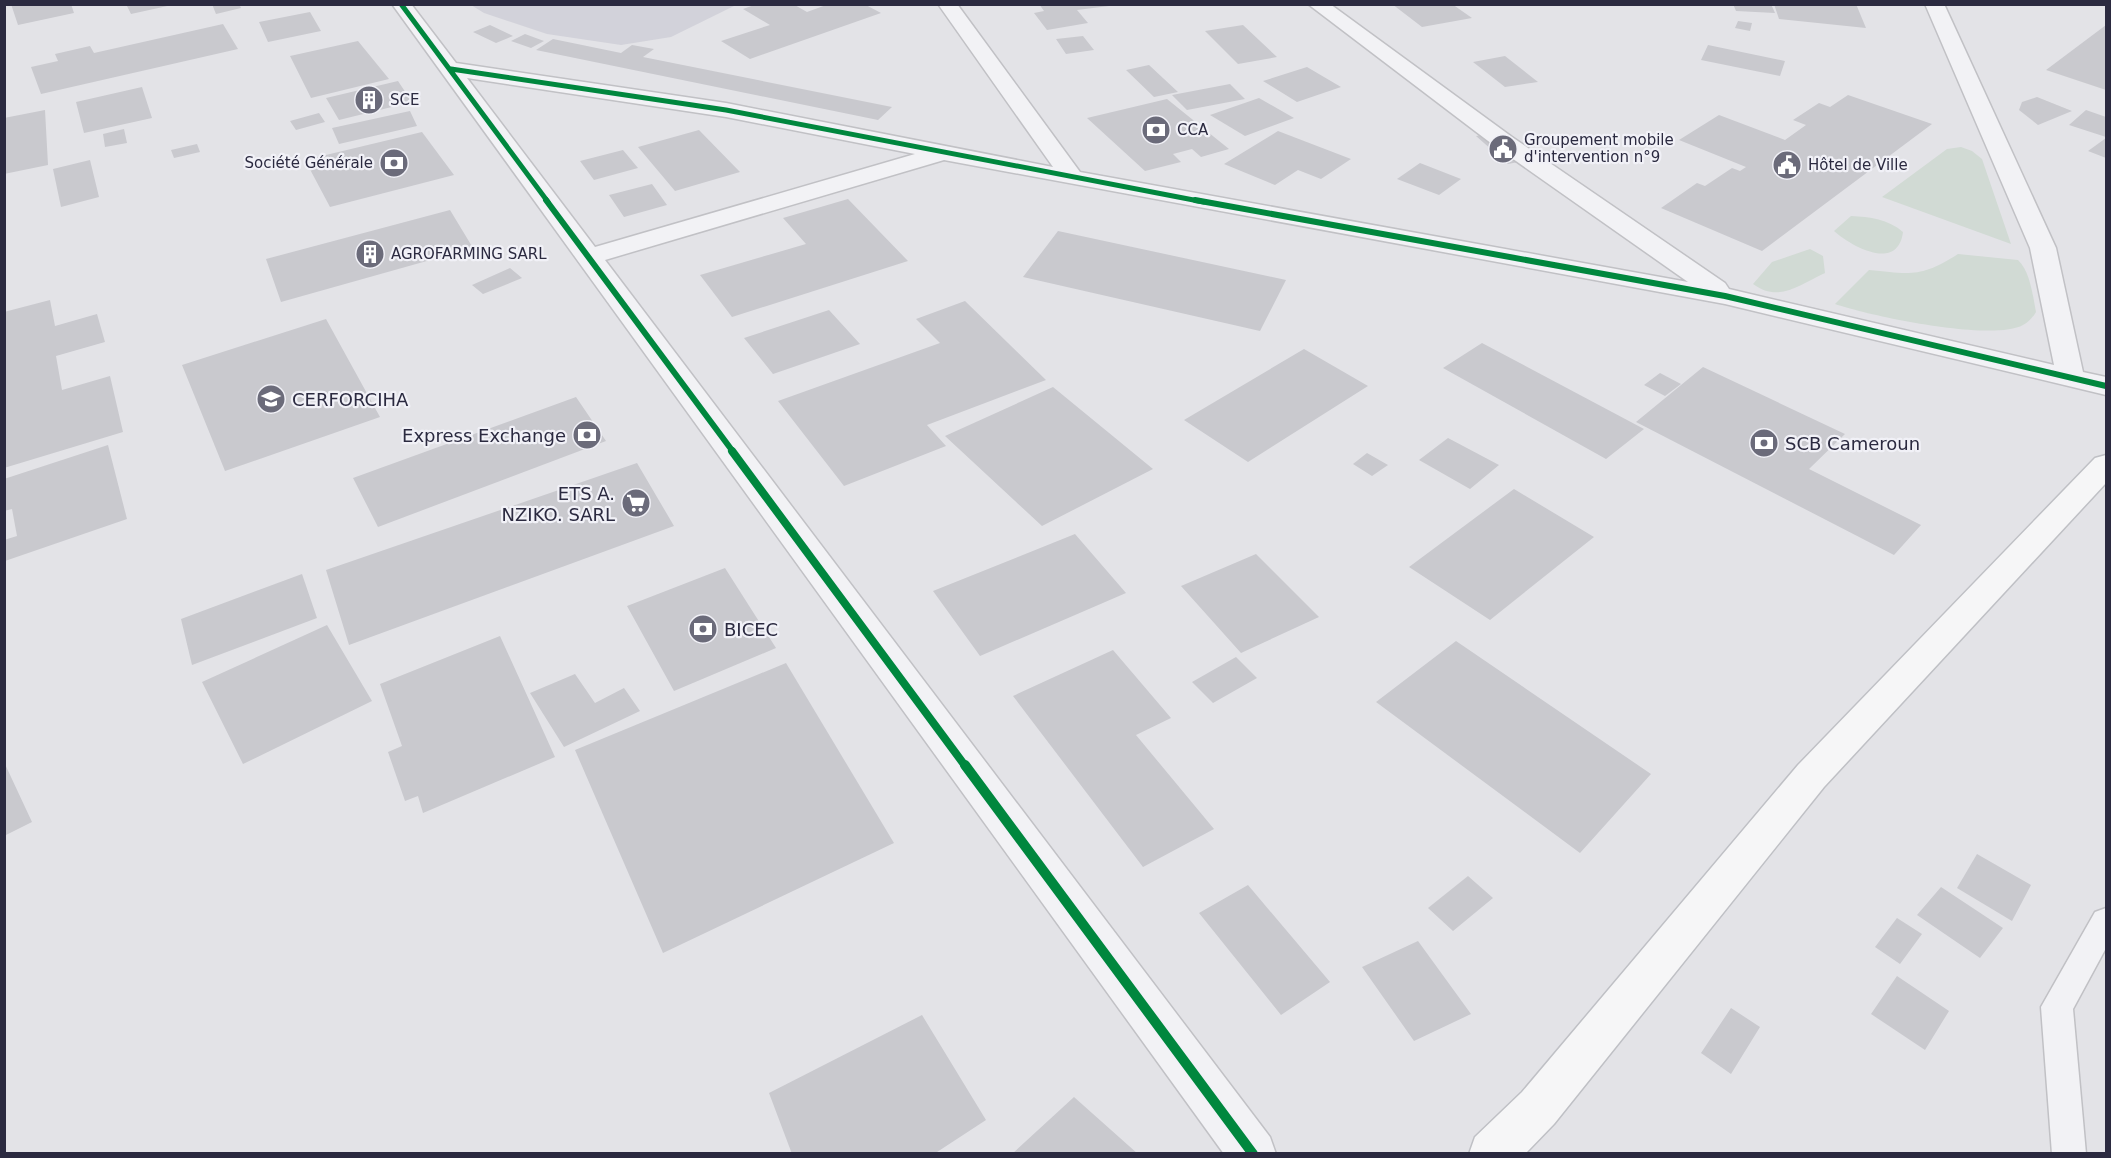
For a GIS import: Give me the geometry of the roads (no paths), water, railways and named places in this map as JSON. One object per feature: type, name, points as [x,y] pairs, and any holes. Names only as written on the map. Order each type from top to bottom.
[{"type":"main road","points":[[1492,1154],[1538,1108],[1811,776],[2106,465]]},
{"type":"street","points":[[401,4],[1254,1154]]},
{"type":"street","points":[[947,4],[1072,178]]},
{"type":"street","points":[[1317,4],[1504,142],[1725,296]]},
{"type":"street","points":[[1934,4],[2043,248],[2070,377]]},
{"type":"street","points":[[451,69],[726,110],[1072,178],[1725,296],[2106,386]]},
{"type":"street","points":[[589,257],[942,153]]},
{"type":"lane","points":[[2068,1154],[2057,1007],[2106,921]]},
{"type":"place","name":"SCE","points":[[369,100]]},
{"type":"place","name":"CCA","points":[[1156,130]]},
{"type":"place","name":"Groupement mobile d'intervention n°9","points":[[1503,149]]},
{"type":"place","name":"Société Générale","points":[[394,163]]},
{"type":"place","name":"Hôtel de Ville","points":[[1787,165]]},
{"type":"place","name":"AGROFARMING SARL","points":[[370,254]]},
{"type":"place","name":"CERFORCIHA","points":[[271,399]]},
{"type":"place","name":"Express Exchange","points":[[587,435]]},
{"type":"place","name":"SCB Cameroun","points":[[1764,443]]},
{"type":"place","name":"ETS A. NZIKO. SARL","points":[[636,503]]},
{"type":"place","name":"BICEC","points":[[703,629]]}]
